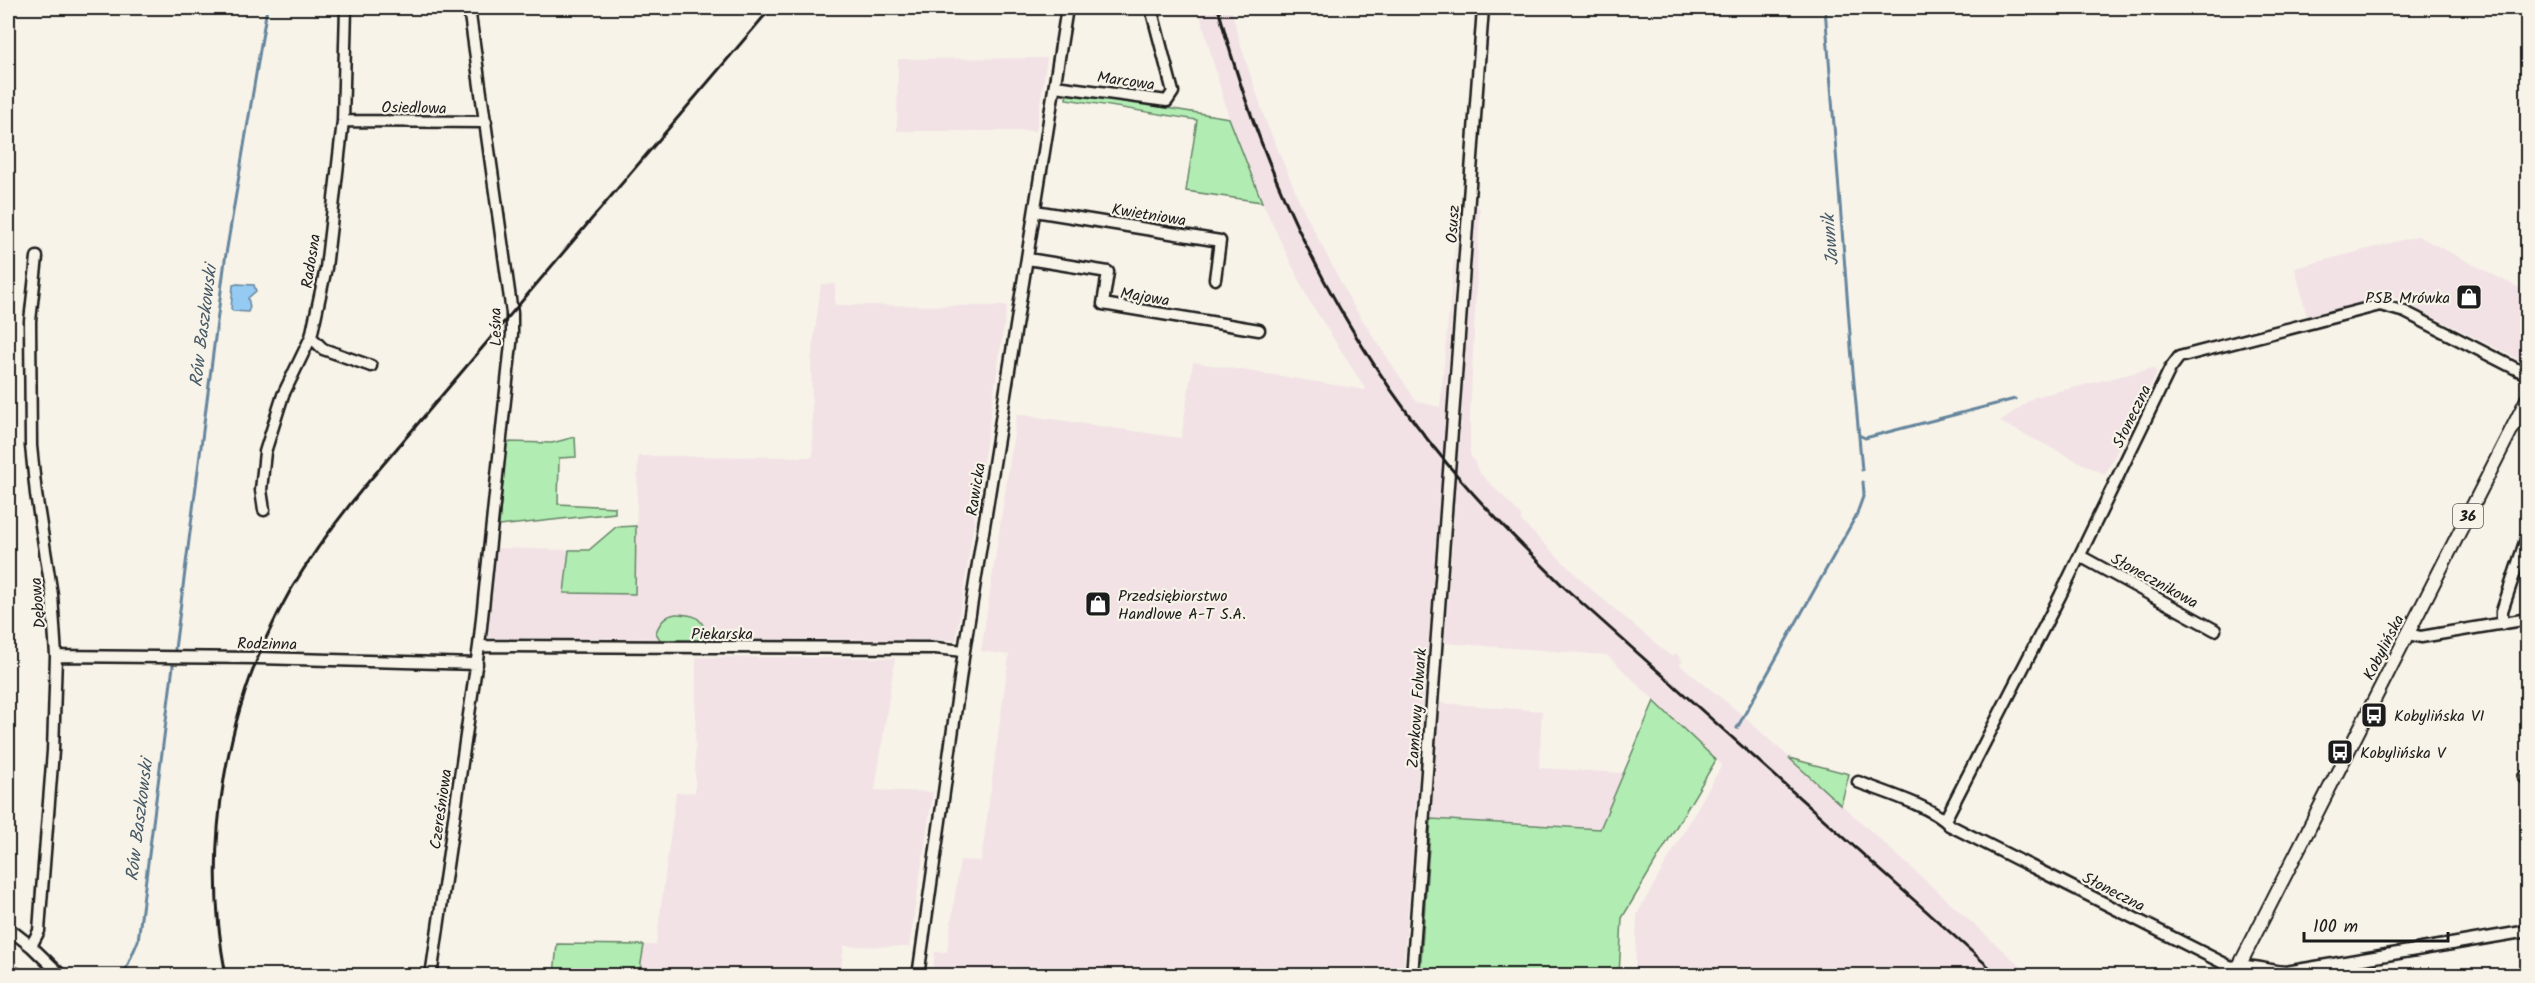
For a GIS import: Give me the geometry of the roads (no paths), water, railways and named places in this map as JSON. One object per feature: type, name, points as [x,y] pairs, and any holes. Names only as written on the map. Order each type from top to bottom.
[{"type":"main road","name":"Kobylińska","points":[[2237,970],[2528,397]]},
{"type":"street","name":"Radosna","points":[[264,510],[261,490],[265,452],[284,395],[311,337],[326,268],[343,121],[346,8]]},
{"type":"street","name":"Leśna","points":[[469,8],[512,313],[512,334],[479,646]]},
{"type":"street","name":"Rawicka","points":[[918,975],[964,651],[1067,8]]},
{"type":"street","name":"Marcowa","points":[[1055,86],[1167,101],[1173,92],[1151,8]]},
{"type":"street","name":"Osusz","points":[[1451,442],[1483,8]]},
{"type":"street","name":"Osiedlowa","points":[[343,121],[486,122]]},
{"type":"street","name":"Kwietniowa","points":[[1035,211],[1220,241],[1215,279]]},
{"type":"street","name":"Dębowa","points":[[31,946],[39,931],[42,903],[53,751],[56,656],[52,595],[31,446],[30,321],[37,257]]},
{"type":"street","name":"Majowa","points":[[1028,259],[1108,272],[1103,304],[1259,330]]},
{"type":"street","name":"Słoneczna","points":[[1945,820],[2080,556],[2170,369],[2179,357],[2380,305],[2405,312],[2528,375]]},
{"type":"street","points":[[311,337],[323,349],[371,366]]},
{"type":"street","name":"Zamkowy Folwark","points":[[1412,975],[1451,442]]},
{"type":"street","points":[[2502,624],[2502,610],[2528,533]]},
{"type":"street","name":"Słonecznikowa","points":[[2080,556],[2215,630]]},
{"type":"street","points":[[2408,634],[2421,637],[2528,619]]},
{"type":"street","name":"Piekarska","points":[[479,646],[923,648],[964,651]]},
{"type":"street","name":"Czereśniowa","points":[[431,975],[479,646]]},
{"type":"street","name":"Rodzinna","points":[[56,656],[258,658],[477,664]]},
{"type":"street","name":"Słoneczna","points":[[1858,782],[1914,804],[1945,820],[1949,825],[2237,970],[2286,972],[2528,931]]},
{"type":"street","points":[[8,928],[62,975]]},
{"type":"water","points":[[233,285],[254,285],[256,291],[248,298],[250,307],[248,312],[231,309]]},
{"type":"waterway","name":"Rów Baszkowski","points":[[175,649],[225,260],[267,8]]},
{"type":"waterway","name":"Jawnik","points":[[1825,8],[1862,470]]},
{"type":"waterway","points":[[1859,435],[1865,438],[2015,399]]},
{"type":"waterway","name":"Jawnik","points":[[1737,728],[1856,516],[1864,494],[1863,482]]},
{"type":"waterway","name":"Rów Baszkowski","points":[[123,976],[138,941],[173,666]]},
{"type":"railway","points":[[226,976],[219,927],[216,877],[218,827],[224,777],[249,681],[290,591],[325,538],[364,487],[771,8]]},
{"type":"railway","points":[[1218,8],[1257,131],[1308,250],[1372,362],[1409,415],[1449,466],[1491,513],[1565,588],[1999,976]]},
{"type":"place","name":"PSB Mrówka","points":[[2469,297]]},
{"type":"place","name":"Przedsiębiorstwo Handlowe A-T S.A.","points":[[1098,604]]},
{"type":"place","name":"Kobylińska VI","points":[[2374,715]]},
{"type":"place","name":"Kobylińska V","points":[[2340,752]]}]
